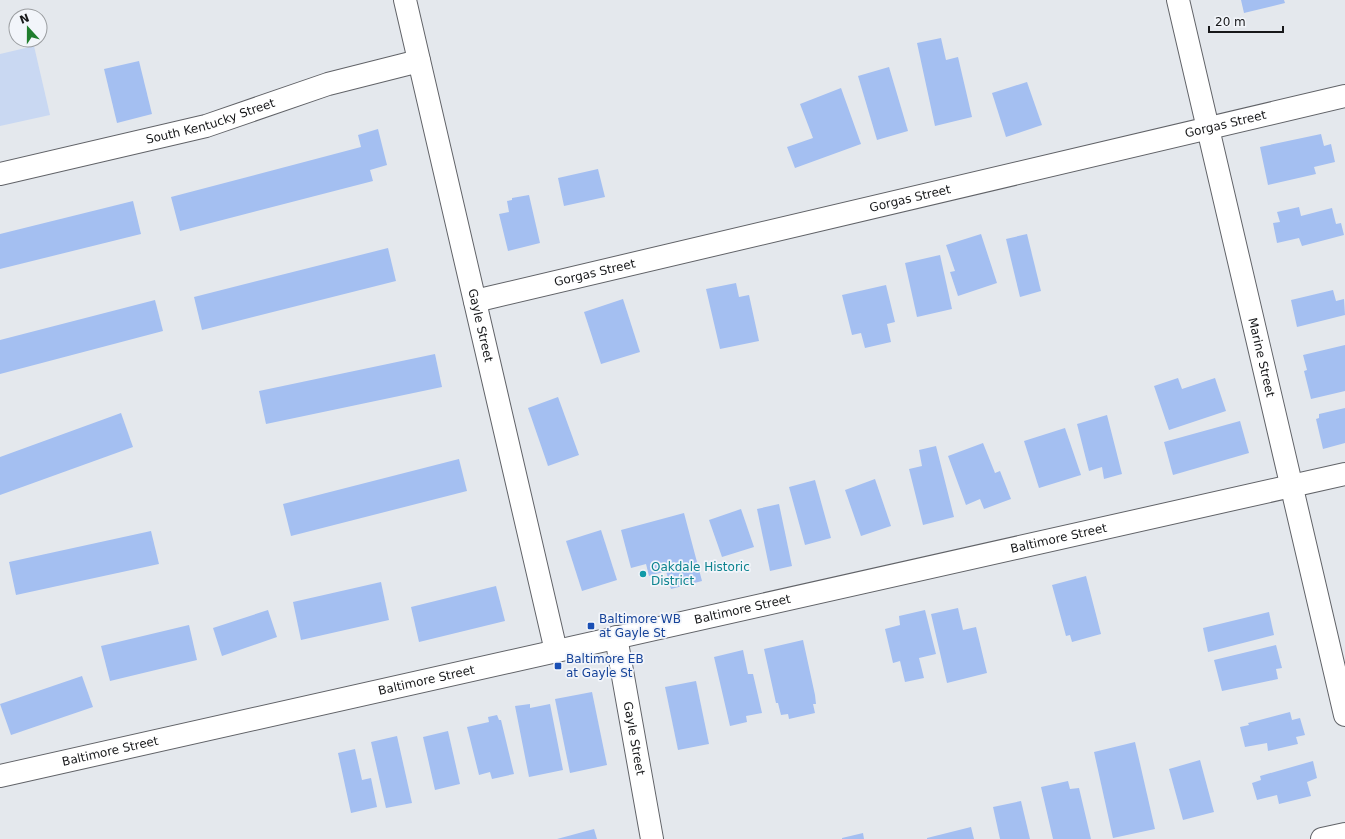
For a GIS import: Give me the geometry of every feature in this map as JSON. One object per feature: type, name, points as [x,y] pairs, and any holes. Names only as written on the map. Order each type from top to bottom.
[{"type":"street","name":"Gayle Street","points":[[405,0],[556,651]]},
{"type":"street","name":"Marine Street","points":[[1178,0],[1345,715]]},
{"type":"street","name":"South Kentucky Street","points":[[0,174],[206,126],[328,84],[419,61]]},
{"type":"street","name":"Gorgas Street","points":[[475,301],[1345,96]]},
{"type":"street","name":"Baltimore Street","points":[[0,776],[1345,474]]},
{"type":"street","name":"Gayle Street","points":[[616,638],[652,839]]},
{"type":"street","points":[[1322,839],[1345,834]]},
{"type":"shaded area","points":[[26,48],[34,48],[50,115],[0,126],[0,54]]},
{"type":"building","points":[[1241,0],[1284,0],[1285,3],[1244,13]]},
{"type":"building","points":[[941,38],[946,60],[958,57],[972,117],[935,126],[917,43]]},
{"type":"building","points":[[139,61],[152,114],[117,123],[104,69]]},
{"type":"building","points":[[889,67],[908,131],[877,140],[858,76]]},
{"type":"building","points":[[1027,82],[1042,125],[1006,137],[992,93]]},
{"type":"building","points":[[841,88],[861,144],[795,168],[787,147],[813,138],[800,104]]},
{"type":"building","points":[[378,129],[387,165],[370,170],[373,181],[180,231],[171,197],[361,147],[358,135]]},
{"type":"building","points":[[1321,134],[1324,146],[1331,144],[1335,162],[1314,167],[1316,174],[1268,185],[1260,147]]},
{"type":"building","points":[[598,169],[605,197],[564,206],[558,178]]},
{"type":"building","points":[[529,195],[540,243],[508,251],[499,214],[509,212],[507,201],[512,200],[512,198]]},
{"type":"building","points":[[133,201],[141,234],[0,269],[0,234]]},
{"type":"building","points":[[1299,207],[1301,216],[1332,208],[1336,224],[1341,223],[1344,235],[1302,246],[1299,238],[1277,243],[1273,223],[1280,222],[1277,212]]},
{"type":"building","points":[[981,234],[997,283],[958,296],[950,272],[955,271],[946,245]]},
{"type":"building","points":[[1027,234],[1041,291],[1020,297],[1006,239]]},
{"type":"building","points":[[388,248],[396,281],[202,330],[194,297]]},
{"type":"building","points":[[940,255],[952,309],[917,317],[905,263]]},
{"type":"building","points":[[736,283],[739,297],[749,295],[759,341],[720,349],[706,289]]},
{"type":"building","points":[[886,285],[895,322],[887,324],[891,342],[865,348],[861,333],[852,335],[842,295]]},
{"type":"building","points":[[1333,290],[1336,301],[1344,299],[1345,315],[1297,327],[1291,300]]},
{"type":"building","points":[[623,299],[640,352],[601,364],[584,312]]},
{"type":"building","points":[[155,300],[163,331],[0,374],[0,340]]},
{"type":"building","points":[[1345,345],[1345,391],[1311,399],[1304,371],[1307,370],[1303,355]]},
{"type":"building","points":[[435,354],[442,387],[266,424],[259,391]]},
{"type":"building","points":[[1178,378],[1182,389],[1215,378],[1226,411],[1169,430],[1154,386]]},
{"type":"building","points":[[558,397],[579,455],[548,466],[528,408]]},
{"type":"building","points":[[1345,408],[1345,443],[1323,449],[1316,419],[1319,418],[1319,414]]},
{"type":"building","points":[[121,413],[133,447],[0,495],[0,457]]},
{"type":"building","points":[[1107,415],[1122,474],[1104,479],[1102,467],[1089,471],[1077,424]]},
{"type":"building","points":[[1240,421],[1249,453],[1173,475],[1164,442]]},
{"type":"building","points":[[1065,428],[1081,475],[1039,488],[1024,441]]},
{"type":"building","points":[[983,443],[995,473],[1000,471],[1011,499],[984,509],[980,499],[966,505],[948,456]]},
{"type":"building","points":[[936,446],[954,517],[923,525],[909,469],[922,466],[919,450]]},
{"type":"building","points":[[459,459],[467,491],[291,536],[283,504]]},
{"type":"building","points":[[875,479],[891,526],[861,536],[845,490]]},
{"type":"building","points":[[815,480],[831,538],[805,545],[789,487]]},
{"type":"building","points":[[779,504],[792,566],[770,571],[757,509]]},
{"type":"building","points":[[741,509],[754,547],[722,557],[709,520]]},
{"type":"building","points":[[684,513],[702,581],[671,589],[666,571],[649,576],[646,564],[631,568],[621,530]]},
{"type":"building","points":[[601,530],[617,580],[582,591],[566,541]]},
{"type":"building","points":[[151,531],[159,564],[16,595],[9,562]]},
{"type":"building","points":[[1086,576],[1101,634],[1072,642],[1070,635],[1066,636],[1052,585]]},
{"type":"building","points":[[381,582],[389,620],[301,640],[293,602]]},
{"type":"building","points":[[496,586],[505,621],[419,642],[411,607]]},
{"type":"building","points":[[958,608],[963,630],[976,627],[987,673],[947,683],[931,614]]},
{"type":"building","points":[[268,610],[277,637],[222,656],[213,628]]},
{"type":"building","points":[[925,610],[936,654],[919,658],[924,678],[905,682],[900,661],[893,663],[885,629],[900,625],[899,616]]},
{"type":"building","points":[[1269,612],[1274,635],[1208,652],[1203,628]]},
{"type":"building","points":[[189,625],[197,660],[110,681],[101,646]]},
{"type":"building","points":[[803,640],[815,695],[816,704],[813,704],[815,713],[789,719],[788,714],[781,715],[778,703],[776,703],[764,649]]},
{"type":"building","points":[[1276,645],[1282,668],[1276,669],[1278,679],[1222,691],[1214,660]]},
{"type":"building","points":[[743,650],[748,674],[753,674],[762,713],[746,716],[747,722],[730,726],[714,657]]},
{"type":"building","points":[[82,676],[93,707],[11,735],[0,704]]},
{"type":"building","points":[[696,681],[709,744],[678,750],[665,687]]},
{"type":"building","points":[[592,692],[607,765],[570,773],[555,699]]},
{"type":"building","points":[[530,704],[530,708],[550,704],[563,770],[529,777],[515,706]]},
{"type":"building","points":[[1290,712],[1292,720],[1300,718],[1305,735],[1296,737],[1298,744],[1268,751],[1267,743],[1245,747],[1240,727],[1249,725],[1248,723]]},
{"type":"building","points":[[497,715],[499,720],[501,720],[514,774],[492,779],[490,772],[479,775],[467,727],[489,722],[488,717]]},
{"type":"building","points":[[448,731],[460,784],[435,790],[423,737]]},
{"type":"building","points":[[397,736],[412,803],[386,808],[371,742]]},
{"type":"building","points":[[1135,742],[1155,829],[1113,838],[1094,752]]},
{"type":"building","points":[[355,749],[362,780],[371,778],[377,807],[351,813],[338,753]]},
{"type":"building","points":[[1200,760],[1214,812],[1183,820],[1169,769]]},
{"type":"building","points":[[1313,761],[1317,778],[1307,782],[1311,796],[1279,804],[1277,795],[1257,800],[1252,783],[1261,780],[1260,776]]},
{"type":"building","points":[[1068,781],[1070,789],[1079,788],[1091,839],[1053,839],[1041,787]]},
{"type":"building","points":[[1021,801],[1030,839],[1000,839],[993,807]]},
{"type":"building","points":[[971,827],[974,839],[927,839],[927,838]]},
{"type":"building","points":[[594,829],[597,839],[557,839]]},
{"type":"building","points":[[863,833],[864,839],[842,839],[842,838]]},
{"type":"place","name":"Oakdale Historic District","points":[[643,574]]},
{"type":"place","name":"Baltimore WB at Gayle St","points":[[591,626]]},
{"type":"place","name":"Baltimore EB at Gayle St","points":[[558,666]]}]
